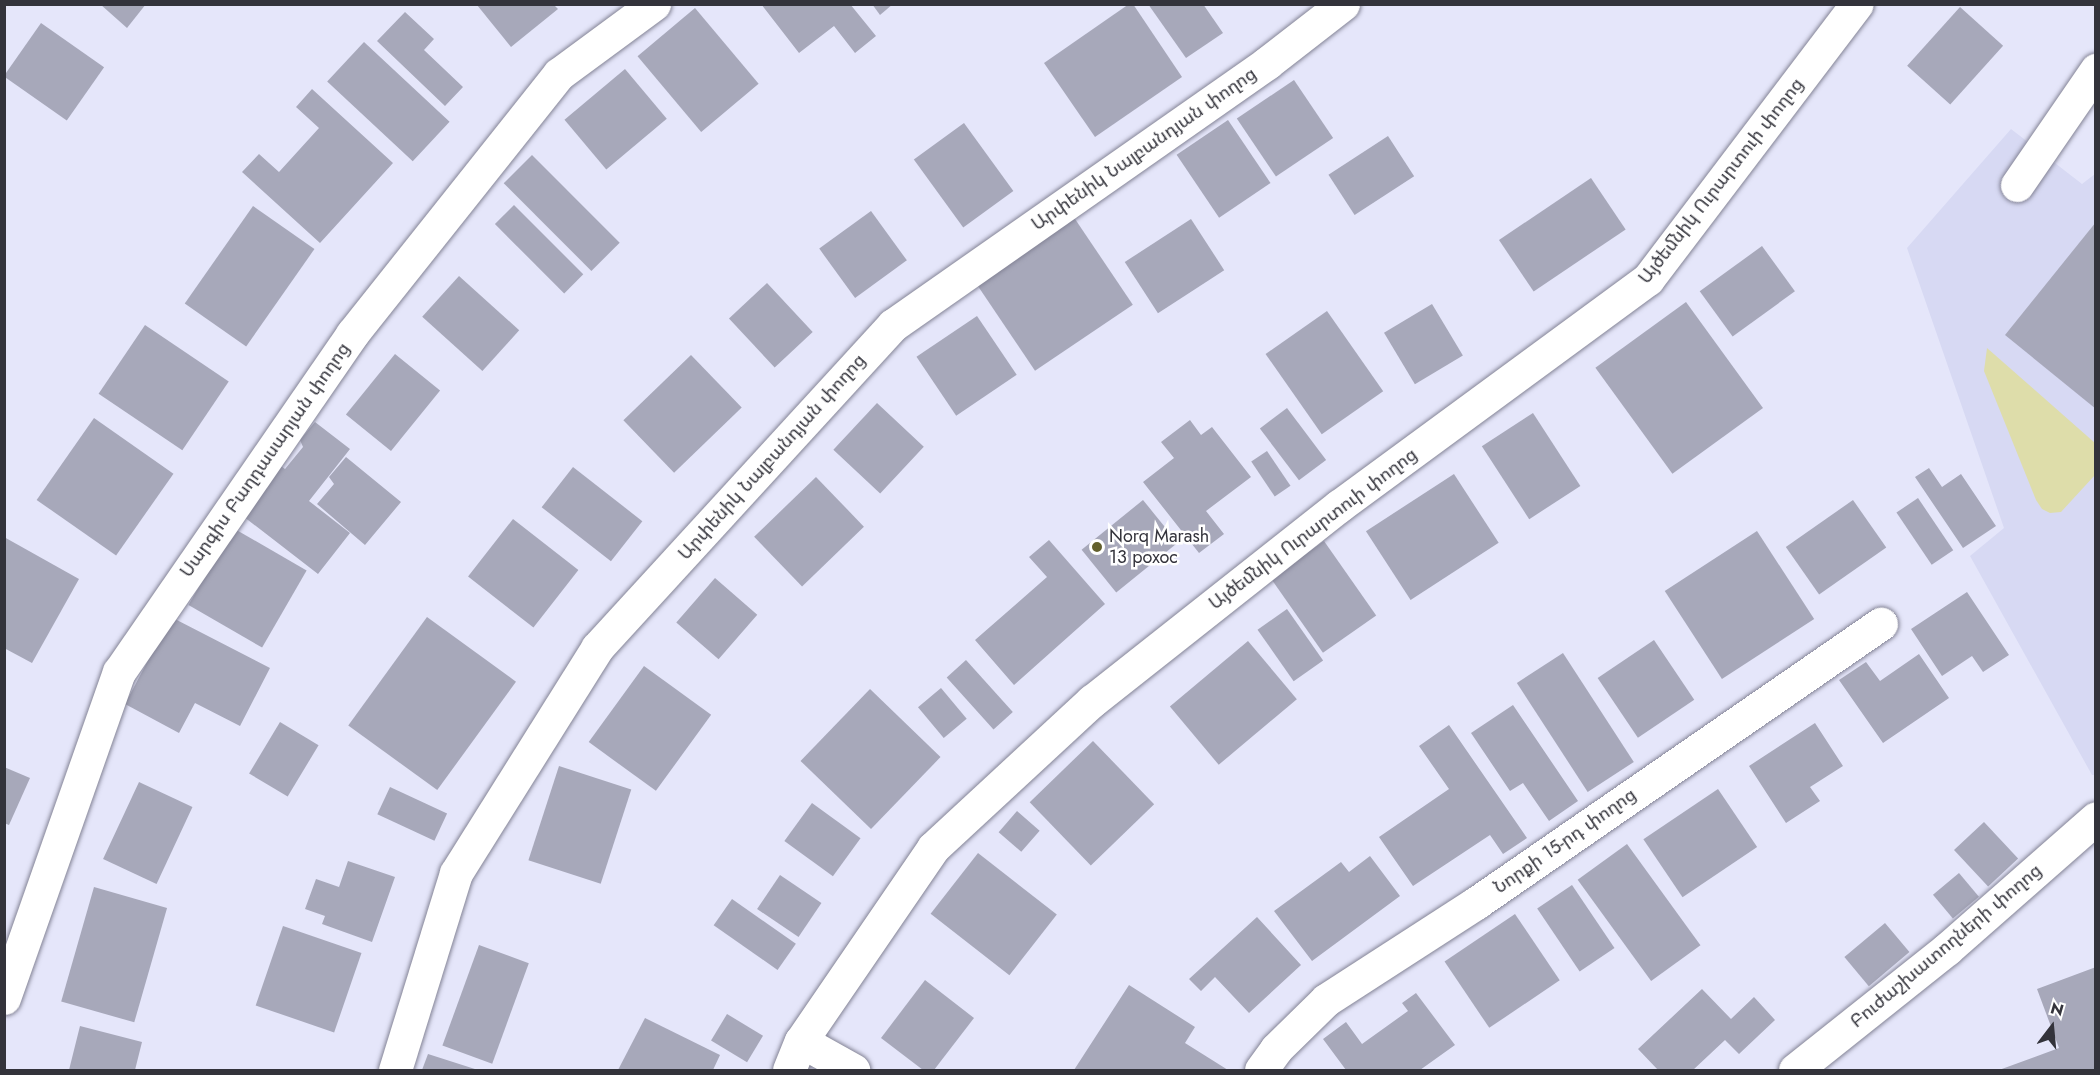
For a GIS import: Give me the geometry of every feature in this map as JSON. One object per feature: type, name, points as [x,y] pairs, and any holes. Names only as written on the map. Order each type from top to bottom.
[{"type":"street","name":"Սարգիս Բաղդասարյան փողոց","points":[[4,998],[119,672],[352,334],[559,74],[654,4]]},
{"type":"street","name":"Արփենիկ Նալբանդյան փողոց","points":[[395,1071],[456,873],[597,648],[893,325],[1267,63],[1342,4]]},
{"type":"street","name":"Այծեմնիկ Ուրարտուի փողոց","points":[[795,1056],[933,848],[1092,701],[1339,506],[1648,279],[1857,4]]},
{"type":"street","points":[[2017,184],[2096,70]]},
{"type":"street","name":"Նորքի 15-րդ փողոց","points":[[1261,1071],[1276,1049],[1326,1000],[1476,903],[1881,624]]},
{"type":"street","name":"Բուժաշխատողների փողոց","points":[[1795,1071],[1947,949],[2096,818]]},
{"type":"street","points":[[795,1056],[853,1071]]},
{"type":"shaded area","points":[[2011,129],[2082,184],[2095,174],[2095,775],[2092,775],[1970,556],[2004,528],[1907,248]]},
{"type":"green space","points":[[1987,348],[2095,443],[2095,475],[2061,512],[2050,513],[2042,509],[2036,500],[1984,371]]},
{"type":"building","points":[[100,4],[146,4],[127,28]]},
{"type":"building","points":[[761,4],[850,4],[876,36],[855,53],[834,26],[799,53]]},
{"type":"building","points":[[872,4],[893,4],[880,15]]},
{"type":"building","points":[[1129,4],[1133,4],[1182,77],[1095,137],[1044,63]]},
{"type":"building","points":[[1148,4],[1203,4],[1223,33],[1186,58]]},
{"type":"building","points":[[477,5],[554,5],[558,9],[511,47]]},
{"type":"building","points":[[1960,7],[2003,46],[1950,105],[1907,66]]},
{"type":"building","points":[[695,8],[759,84],[701,132],[638,56]]},
{"type":"building","points":[[405,12],[434,39],[424,50],[463,87],[445,106],[377,41]]},
{"type":"building","points":[[41,23],[104,67],[67,120],[4,76]]},
{"type":"building","points":[[364,42],[450,122],[413,161],[327,81]]},
{"type":"building","points":[[625,69],[667,119],[606,170],[564,120]]},
{"type":"building","points":[[1294,80],[1333,138],[1276,177],[1237,119]]},
{"type":"building","points":[[312,89],[393,163],[320,243],[242,172],[259,154],[279,172],[319,128],[296,107]]},
{"type":"building","points":[[1228,120],[1270,183],[1219,218],[1177,155]]},
{"type":"building","points":[[964,123],[1013,191],[963,227],[914,159]]},
{"type":"building","points":[[1388,136],[1414,176],[1355,215],[1328,175]]},
{"type":"building","points":[[532,155],[620,243],[591,271],[504,183]]},
{"type":"building","points":[[1591,178],[1626,229],[1534,291],[1499,240]]},
{"type":"building","points":[[514,205],[583,274],[564,293],[495,224]]},
{"type":"building","points":[[253,206],[314,249],[246,346],[185,303]]},
{"type":"building","points":[[871,211],[907,260],[855,298],[819,249]]},
{"type":"building","points":[[1073,216],[1133,305],[1035,371],[975,282]]},
{"type":"building","points":[[1191,219],[1224,270],[1158,313],[1125,262]]},
{"type":"building","points":[[2096,222],[2096,409],[2005,335]]},
{"type":"building","points":[[1762,246],[1795,291],[1733,337],[1700,291]]},
{"type":"building","points":[[459,276],[519,330],[482,371],[422,317]]},
{"type":"building","points":[[767,283],[813,332],[775,367],[729,318]]},
{"type":"building","points":[[1686,302],[1763,408],[1672,474],[1595,368]]},
{"type":"building","points":[[1432,304],[1463,355],[1415,384],[1384,333]]},
{"type":"building","points":[[1327,311],[1383,391],[1322,434],[1266,354]]},
{"type":"building","points":[[977,316],[1017,375],[956,416],[916,357]]},
{"type":"building","points":[[145,325],[229,381],[182,450],[99,394]]},
{"type":"building","points":[[395,354],[440,391],[391,451],[346,415]]},
{"type":"building","points":[[691,355],[742,408],[674,473],[623,420]]},
{"type":"building","points":[[877,403],[924,447],[880,493],[833,450]]},
{"type":"building","points":[[1287,408],[1326,460],[1299,480],[1260,428]]},
{"type":"building","points":[[1533,413],[1580,486],[1529,519],[1482,446]]},
{"type":"building","points":[[94,418],[173,474],[116,556],[37,500]]},
{"type":"building","points":[[1190,420],[1201,435],[1212,427],[1251,477],[1206,511],[1224,534],[1199,553],[1143,482],[1174,458],[1161,442]]},
{"type":"building","points":[[315,422],[350,449],[309,501],[350,533],[318,574],[239,513],[277,463],[285,469],[303,447],[300,440]]},
{"type":"building","points":[[1267,451],[1290,486],[1275,496],[1251,462]]},
{"type":"building","points":[[346,457],[401,502],[365,545],[317,504],[334,484],[329,477]]},
{"type":"building","points":[[573,467],[642,521],[611,561],[542,507]]},
{"type":"building","points":[[1929,468],[1942,487],[1961,474],[1996,526],[1963,548],[1915,477]]},
{"type":"building","points":[[1454,474],[1499,543],[1411,600],[1366,531]]},
{"type":"building","points":[[816,477],[864,527],[802,586],[754,537]]},
{"type":"building","points":[[1918,498],[1953,550],[1932,565],[1896,513]]},
{"type":"building","points":[[1143,500],[1178,543],[1116,592],[1082,550]]},
{"type":"building","points":[[1853,500],[1886,548],[1819,595],[1786,547]]},
{"type":"building","points":[[513,519],[578,570],[533,628],[468,577]]},
{"type":"building","points":[[233,528],[307,570],[262,648],[188,605]]},
{"type":"building","points":[[1757,531],[1814,619],[1722,679],[1665,591]]},
{"type":"building","points":[[4,537],[79,579],[32,663],[4,648]]},
{"type":"building","points":[[1049,540],[1105,604],[1014,685],[975,640],[1047,577],[1029,557]]},
{"type":"building","points":[[1324,541],[1376,616],[1323,653],[1271,578]]},
{"type":"building","points":[[715,578],[757,615],[719,659],[676,623]]},
{"type":"building","points":[[1967,592],[2009,655],[1983,672],[1972,656],[1942,676],[1911,629]]},
{"type":"building","points":[[1287,609],[1323,661],[1294,681],[1258,630]]},
{"type":"building","points":[[171,617],[270,668],[240,726],[195,703],[179,733],[125,704]]},
{"type":"building","points":[[427,617],[516,682],[437,790],[348,725]]},
{"type":"building","points":[[1654,640],[1694,700],[1638,738],[1598,678]]},
{"type":"building","points":[[1248,641],[1297,699],[1219,765],[1170,707]]},
{"type":"building","points":[[1563,653],[1634,762],[1588,792],[1517,683]]},
{"type":"building","points":[[1919,654],[1949,698],[1883,743],[1839,680],[1866,662],[1880,681]]},
{"type":"building","points":[[966,660],[1013,712],[994,729],[947,677]]},
{"type":"building","points":[[644,666],[711,715],[656,791],[589,742]]},
{"type":"building","points":[[941,688],[967,719],[944,738],[918,707]]},
{"type":"building","points":[[870,689],[940,757],[871,829],[801,761]]},
{"type":"building","points":[[1513,705],[1578,801],[1549,821],[1523,783],[1510,791],[1471,733]]},
{"type":"building","points":[[280,722],[319,745],[288,797],[249,773]]},
{"type":"building","points":[[1815,723],[1843,766],[1810,787],[1820,801],[1786,823],[1749,766]]},
{"type":"building","points":[[1449,725],[1527,838],[1503,854],[1490,835],[1413,886],[1379,837],[1449,789],[1419,746]]},
{"type":"building","points":[[1093,741],[1154,804],[1091,865],[1030,802]]},
{"type":"building","points":[[559,766],[631,789],[601,884],[528,860]]},
{"type":"building","points":[[4,767],[30,778],[9,825],[4,823]]},
{"type":"building","points":[[139,782],[192,807],[157,884],[103,859]]},
{"type":"building","points":[[390,787],[447,814],[434,841],[377,814]]},
{"type":"building","points":[[1718,789],[1757,847],[1683,897],[1643,839]]},
{"type":"building","points":[[812,803],[861,838],[833,876],[784,841]]},
{"type":"building","points":[[1017,811],[1040,831],[1021,852],[999,832]]},
{"type":"building","points":[[1984,822],[2018,859],[1988,887],[1954,850]]},
{"type":"building","points":[[1627,844],[1700,945],[1651,981],[1578,880]]},
{"type":"building","points":[[978,853],[1057,915],[1009,975],[931,914]]},
{"type":"building","points":[[1370,856],[1400,896],[1312,961],[1274,911],[1341,862],[1349,872]]},
{"type":"building","points":[[348,861],[395,877],[372,942],[322,924],[325,916],[305,909],[316,879],[339,887]]},
{"type":"building","points":[[1959,873],[1979,897],[1953,919],[1933,895]]},
{"type":"building","points":[[780,875],[821,903],[799,937],[757,909]]},
{"type":"building","points":[[1572,885],[1614,948],[1580,971],[1537,908]]},
{"type":"building","points":[[94,887],[167,908],[134,1022],[61,1001]]},
{"type":"building","points":[[732,899],[796,944],[778,970],[714,925]]},
{"type":"building","points":[[1515,914],[1560,980],[1489,1028],[1445,962]]},
{"type":"building","points":[[1257,917],[1301,965],[1249,1013],[1215,977],[1201,991],[1189,979]]},
{"type":"building","points":[[1885,923],[1909,952],[1869,986],[1844,957]]},
{"type":"building","points":[[283,926],[361,953],[334,1032],[256,1005]]},
{"type":"building","points":[[479,945],[529,963],[492,1064],[442,1046]]},
{"type":"building","points":[[2096,967],[2096,1070],[1999,1070],[2059,1048],[2037,989]]},
{"type":"building","points":[[925,980],[974,1018],[934,1070],[923,1070],[881,1038]]},
{"type":"building","points":[[1129,985],[1195,1027],[1185,1043],[1228,1070],[1074,1070]]},
{"type":"building","points":[[1702,989],[1731,1019],[1754,997],[1775,1020],[1739,1054],[1725,1040],[1693,1070],[1658,1070],[1638,1049]]},
{"type":"building","points":[[1416,993],[1455,1045],[1420,1070],[1346,1070],[1323,1039],[1346,1022],[1362,1044],[1408,1011],[1402,1003]]},
{"type":"building","points":[[727,1014],[763,1036],[747,1062],[711,1041]]},
{"type":"building","points":[[645,1018],[720,1055],[713,1070],[618,1070]]},
{"type":"building","points":[[80,1026],[142,1042],[135,1070],[69,1070]]},
{"type":"building","points":[[428,1054],[478,1070],[422,1070]]},
{"type":"place","name":"Norq Marash 13 poxoc","points":[[1097,547]]}]
